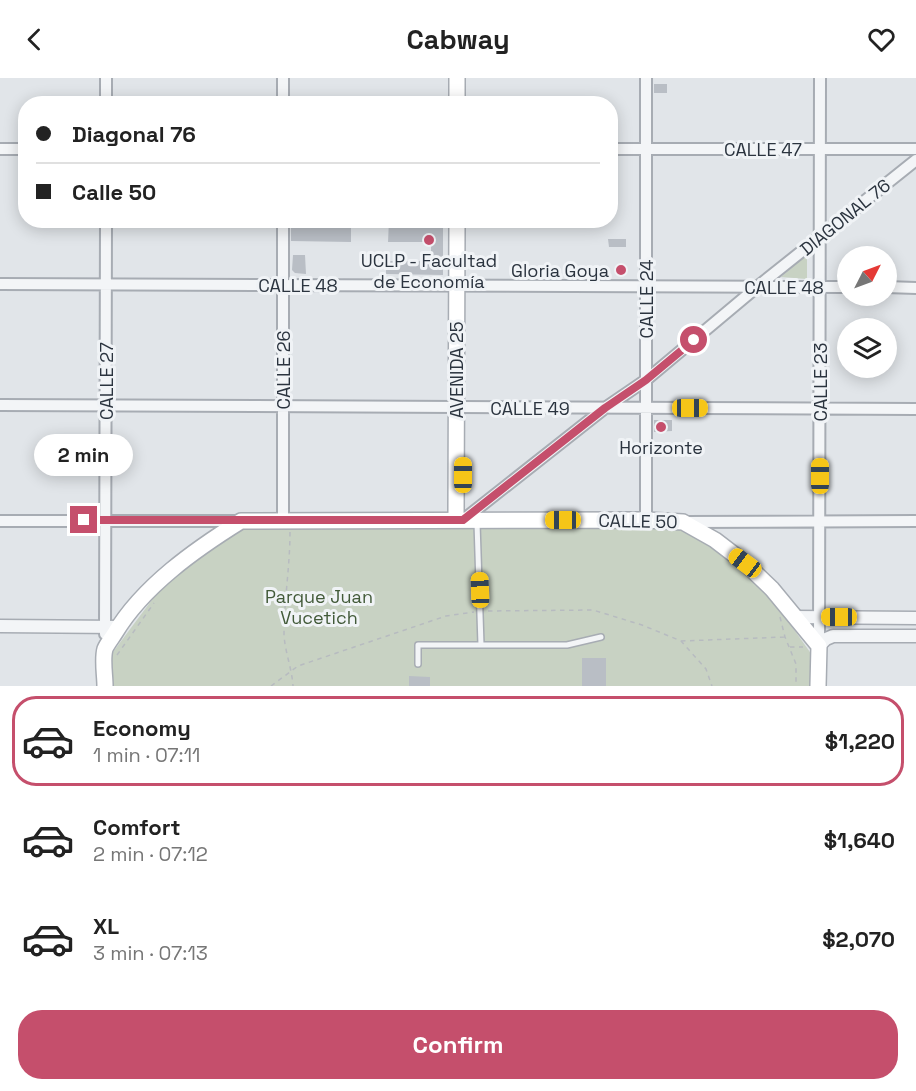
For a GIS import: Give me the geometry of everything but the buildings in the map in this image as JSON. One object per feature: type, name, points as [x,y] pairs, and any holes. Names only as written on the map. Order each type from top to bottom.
[{"type":"main road","points":[[457,78],[457,96]]},
{"type":"main road","points":[[463,78],[463,96]]},
{"type":"main road","name":"AVENIDA 25","points":[[457,228],[460,408],[468,517]]},
{"type":"main road","name":"AVENIDA 25","points":[[460,286],[463,228]]},
{"type":"main road","name":"CALLE 50","points":[[242,521],[468,517],[683,522]]},
{"type":"main road","points":[[105,686],[112,627],[181,562],[210,540],[242,521]]},
{"type":"main road","points":[[683,522],[715,540],[745,563],[772,588],[819,646]]},
{"type":"main road","name":"CALLE 23","points":[[818,686],[819,646]]},
{"type":"street","points":[[106,78],[106,96]]},
{"type":"street","points":[[283,78],[283,96]]},
{"type":"street","name":"CALLE 24","points":[[646,78],[646,520]]},
{"type":"street","name":"CALLE 23","points":[[819,646],[820,78]]},
{"type":"street","points":[[0,149],[18,149]]},
{"type":"street","name":"CALLE 47","points":[[618,149],[916,149]]},
{"type":"street","name":"DIAGONAL 76","points":[[468,517],[605,408],[646,380],[916,159]]},
{"type":"street","name":"CALLE 27","points":[[106,228],[105,520],[112,627]]},
{"type":"street","name":"CALLE 26","points":[[283,228],[283,406],[286,520]]},
{"type":"street","name":"CALLE 48","points":[[0,284],[837,287]]},
{"type":"street","points":[[897,287],[916,288]]},
{"type":"street","name":"CALLE 49","points":[[0,405],[916,409]]},
{"type":"street","name":"CALLE 50","points":[[0,521],[242,521]]},
{"type":"street","name":"CALLE 50","points":[[683,522],[916,521]]},
{"type":"street","points":[[795,617],[916,618]]},
{"type":"street","points":[[0,626],[112,627]]},
{"type":"street","points":[[86,627],[98,632],[109,650]]},
{"type":"street","points":[[819,646],[833,636],[916,636]]},
{"type":"lane","points":[[468,517],[481,611],[481,645]]},
{"type":"lane","points":[[418,664],[418,645],[567,645],[601,637]]},
{"type":"path","points":[[286,520],[290,561],[284,637],[292,671],[292,686]]},
{"type":"path","points":[[109,650],[159,596]]},
{"type":"path","points":[[271,686],[298,666],[446,616],[481,611],[593,610],[681,641],[785,637]]},
{"type":"path","points":[[779,611],[785,637],[796,664],[796,686]]},
{"type":"path","points":[[681,641],[706,669],[712,686]]},
{"type":"green space","points":[[807,254],[807,279],[781,277]]},
{"type":"green space","name":"Parque Juan Vucetich","points":[[245,525],[686,529],[759,580],[812,655],[812,686],[110,686],[110,656],[169,577]]},
{"type":"place","name":"UCLP - Facultad de Economía","points":[[429,240]]},
{"type":"place","name":"Gloria Goya","points":[[621,270]]},
{"type":"place","name":"Horizonte","points":[[661,427]]},
{"type":"route","points":[[84,520],[463,520],[605,408],[646,380],[694,340]]}]
